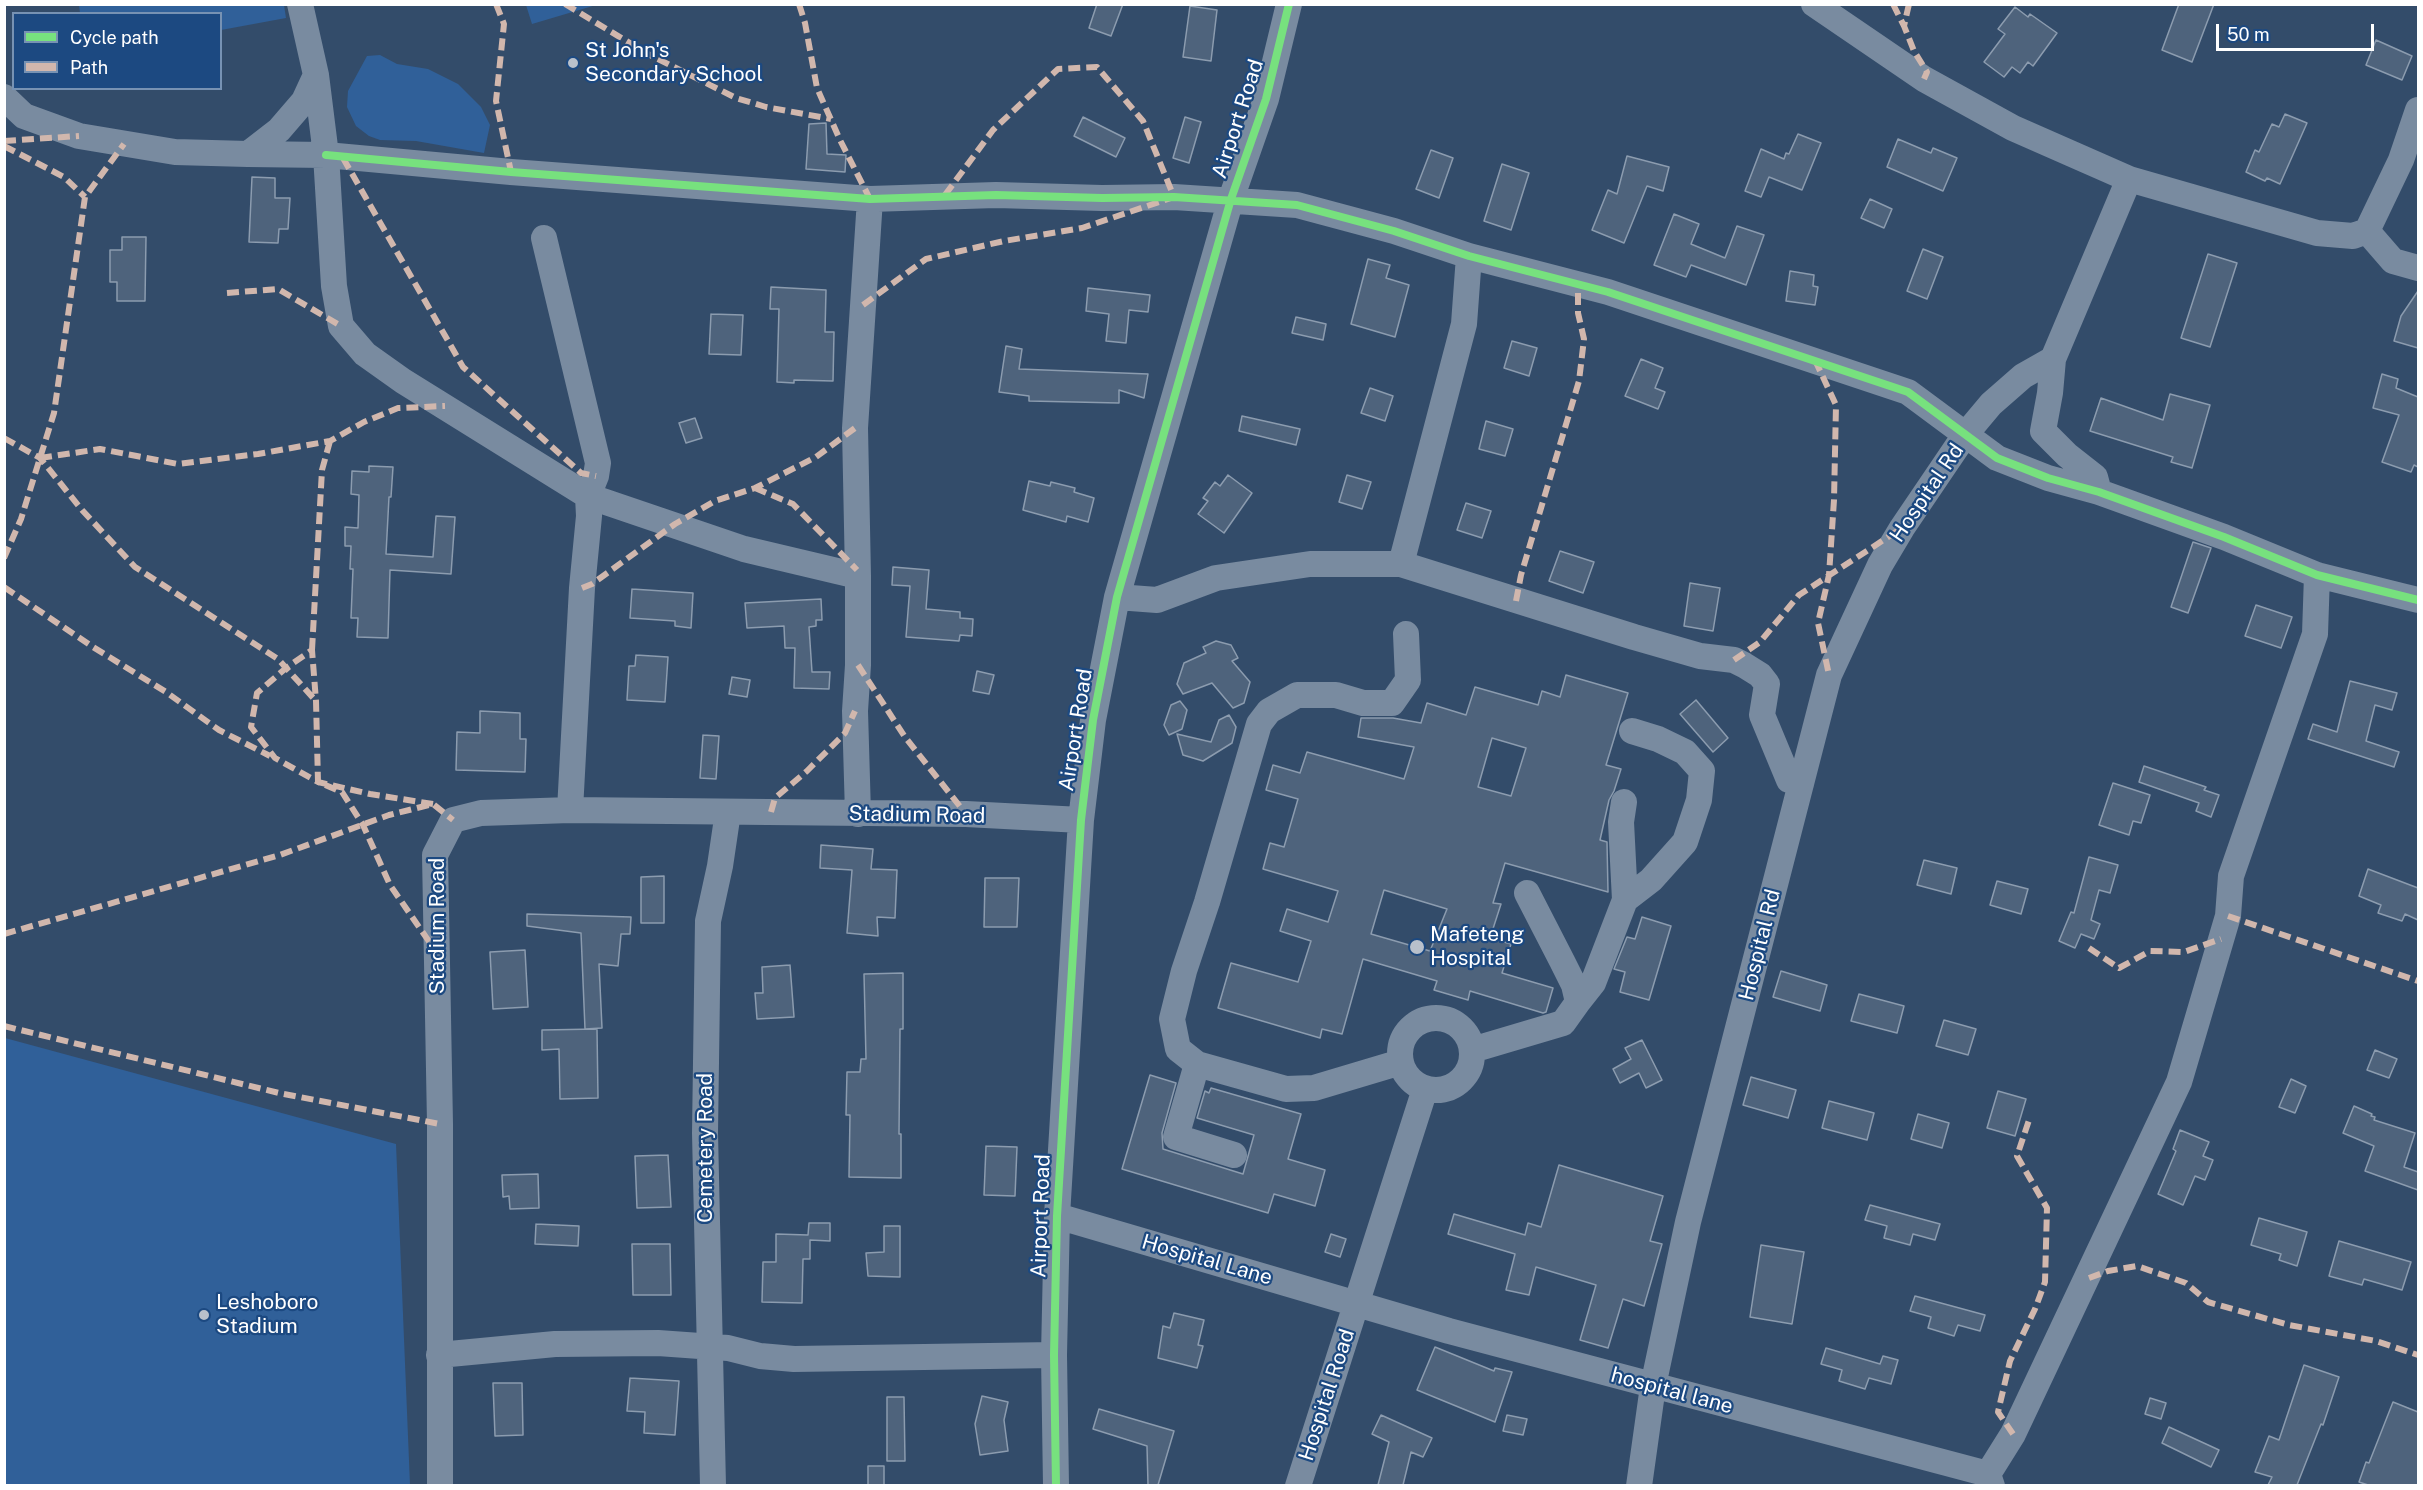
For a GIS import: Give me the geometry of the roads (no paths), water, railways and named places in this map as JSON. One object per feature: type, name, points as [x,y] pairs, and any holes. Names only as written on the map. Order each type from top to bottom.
[{"type":"street","name":"Airport Road","points":[[1056,1485],[1054,1355],[1058,1216],[1081,820],[1093,720],[1117,597],[1231,199],[1266,99],[1289,4]]},
{"type":"street","points":[[1814,4],[1924,79],[2013,128],[2129,179],[2317,234],[2353,236],[2367,231],[2401,160],[2418,110]]},
{"type":"street","points":[[305,8],[326,155],[334,286],[341,326],[365,354],[403,381],[588,495],[744,549],[858,576]]},
{"type":"street","points":[[248,154],[279,130],[304,101],[316,75]]},
{"type":"street","points":[[4,97],[24,116],[79,136],[175,152],[326,155],[500,171],[870,199],[986,195],[1231,199],[1297,205],[1394,231],[1469,256],[1608,292],[1908,392],[1997,458],[2048,478],[2099,492],[2224,537],[2317,575],[2418,600]]},
{"type":"street","points":[[2099,492],[2095,477],[2067,455],[2043,431],[2053,359],[2129,179]]},
{"type":"street","points":[[858,814],[855,711],[858,665],[858,576],[855,428],[870,199]]},
{"type":"street","points":[[2367,231],[2393,261],[2418,268]]},
{"type":"street","points":[[544,238],[598,463],[596,476],[588,495],[589,516],[582,588],[570,810]]},
{"type":"street","points":[[1401,564],[1464,324],[1469,256]]},
{"type":"street","name":"Hospital Rd","points":[[1639,1485],[1653,1386],[1688,1222],[1829,675],[1856,614],[1902,528],[1965,435],[1991,404],[2015,383],[2053,359]]},
{"type":"street","points":[[1117,597],[1157,600],[1216,579],[1310,564],[1401,564],[1634,637],[1700,656],[1734,660],[1744,665],[1760,675],[1767,684],[1762,715],[1789,780],[1802,784]]},
{"type":"street","points":[[1990,1480],[2180,1082],[2228,916],[2231,876],[2315,634],[2317,575]]},
{"type":"street","points":[[1401,1062],[1314,1088],[1286,1089],[1197,1064],[1178,1049],[1172,1019],[1184,971],[1207,902],[1259,724],[1269,711],[1297,695],[1336,695],[1364,703],[1392,703],[1408,680],[1406,634]]},
{"type":"street","points":[[1625,900],[1651,880],[1685,842],[1699,800],[1702,771],[1685,752],[1658,739],[1632,731]]},
{"type":"street","points":[[1472,1050],[1563,1023],[1593,983],[1625,900],[1622,877],[1621,822],[1624,802]]},
{"type":"street","name":"Stadium Road","points":[[440,1485],[439,1102],[435,855],[453,820],[481,813],[570,810],[966,814],[1081,820]]},
{"type":"street","name":"Cemetery Road","points":[[713,1485],[705,1133],[708,921],[720,866],[728,812]]},
{"type":"street","points":[[1527,893],[1574,985],[1578,1002]]},
{"type":"street","points":[[1432,1017],[1446,1019],[1459,1025],[1468,1036],[1472,1050],[1471,1064],[1464,1077],[1453,1086],[1440,1090],[1425,1089],[1413,1082],[1403,1071],[1401,1062],[1400,1043],[1407,1031],[1418,1022],[1432,1017]]},
{"type":"street","points":[[1197,1064],[1176,1137],[1234,1155]]},
{"type":"street","name":"Hospital Road","points":[[1298,1485],[1425,1089]]},
{"type":"street","name":"Hospital Lane","points":[[1058,1216],[1356,1304]]},
{"type":"street","name":"hospital lane","points":[[1356,1304],[1990,1480]]},
{"type":"street","points":[[439,1355],[555,1344],[658,1343],[709,1346],[760,1356],[794,1359],[1054,1355]]},
{"type":"place","name":"St John's Secondary School","points":[[573,63]]},
{"type":"place","name":"Mafeteng Hospital","points":[[1417,947]]},
{"type":"place","name":"Leshoboro Stadium","points":[[204,1315]]}]
